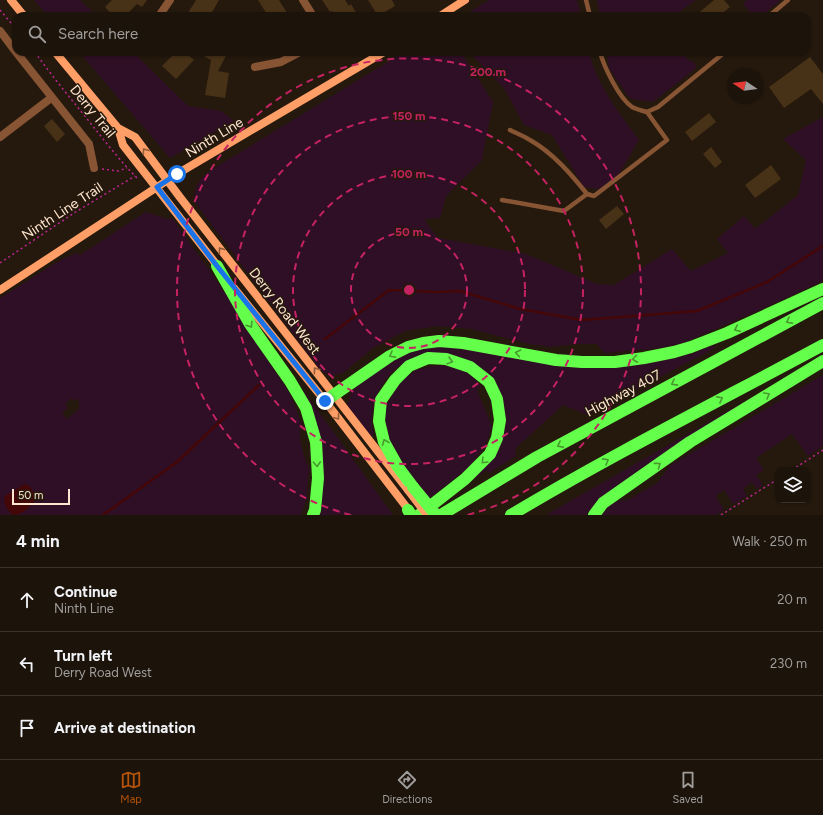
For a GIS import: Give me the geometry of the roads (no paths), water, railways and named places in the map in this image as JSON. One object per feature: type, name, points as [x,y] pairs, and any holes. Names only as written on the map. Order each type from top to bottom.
[{"type":"highway","points":[[217,266],[250,324],[290,381],[306,408],[316,442],[318,478],[315,510],[313,515]]},
{"type":"highway","points":[[329,397],[390,356],[408,347],[422,343],[439,341],[463,343],[556,360],[615,362],[674,352],[712,339],[823,289]]},
{"type":"highway","name":"Highway 407","points":[[441,515],[537,457],[823,303]]},
{"type":"highway","points":[[511,515],[656,433],[823,345]]},
{"type":"highway","points":[[412,514],[465,479],[490,454],[497,438],[500,420],[496,398],[489,382],[470,367],[446,359],[428,358],[409,366],[396,380],[381,400],[379,421],[384,442],[410,488],[436,515]]},
{"type":"highway","points":[[594,515],[604,504],[690,442],[823,361]]},
{"type":"highway","points":[[518,515],[551,492]]},
{"type":"main road","points":[[10,0],[20,12]]},
{"type":"main road","points":[[446,12],[465,0]]},
{"type":"main road","name":"Derry Road West","points":[[58,56],[118,128],[123,145],[217,266],[329,397],[410,488],[427,515]]},
{"type":"main road","name":"Ninth Line","points":[[0,290],[167,180],[377,56]]},
{"type":"main road","name":"Derry Road West","points":[[118,128],[135,136],[329,397],[399,498],[412,514]]},
{"type":"street","points":[[162,12],[170,0]]},
{"type":"street","points":[[303,0],[310,12]]},
{"type":"street","points":[[0,31],[12,47]]},
{"type":"street","points":[[19,56],[89,144],[94,168]]},
{"type":"street","points":[[255,66],[281,62],[292,56]]},
{"type":"street","points":[[0,137],[52,98]]},
{"type":"lane","points":[[586,0],[589,12]]},
{"type":"lane","points":[[773,12],[788,0]]},
{"type":"lane","points":[[510,130],[530,140],[551,155],[587,194],[594,196],[666,140],[647,112],[632,107],[617,90],[601,56]]},
{"type":"lane","points":[[647,112],[658,107],[719,56]]},
{"type":"lane","points":[[502,200],[564,211],[587,194]]},
{"type":"waterway","points":[[325,339],[389,290],[436,292],[460,291],[520,309],[582,320],[697,311],[767,282],[823,246]]},
{"type":"waterway","points":[[103,515],[177,462],[259,385]]}]
